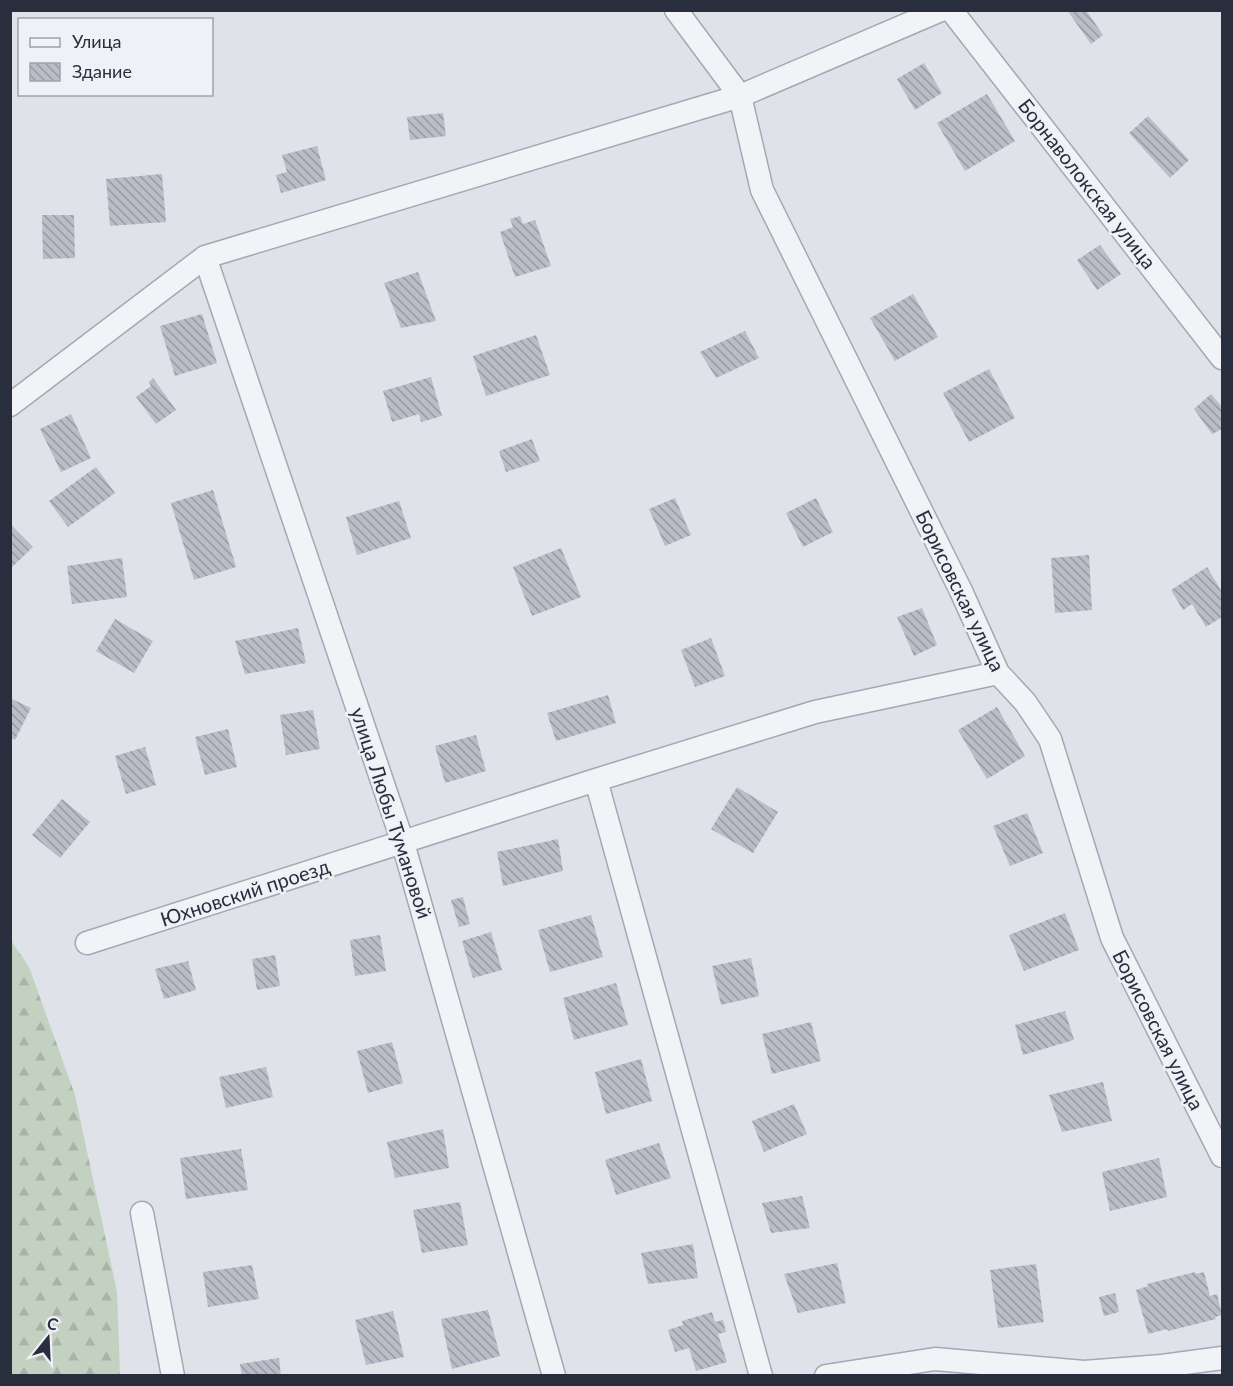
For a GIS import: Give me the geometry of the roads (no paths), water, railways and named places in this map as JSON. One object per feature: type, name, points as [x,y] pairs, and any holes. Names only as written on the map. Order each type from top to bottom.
[{"type":"street","points":[[676,10],[740,96]]},
{"type":"street","points":[[10,405],[205,257],[740,96],[941,10]]},
{"type":"street","name":"Борнаволокская улица","points":[[951,10],[1222,358]]},
{"type":"street","name":"Борисовская улица","points":[[740,96],[762,190],[961,591],[998,673],[1025,702],[1050,739],[1112,938],[1222,1156]]},
{"type":"street","name":"улица Любы Тумановой","points":[[205,257],[404,843],[554,1376]]},
{"type":"street","name":"Юхновский проезд","points":[[87,943],[815,712],[998,673]]},
{"type":"street","points":[[596,780],[761,1376]]},
{"type":"street","points":[[142,1213],[173,1376]]},
{"type":"street","points":[[826,1376],[935,1359],[1084,1371],[1162,1366],[1222,1358]]}]
